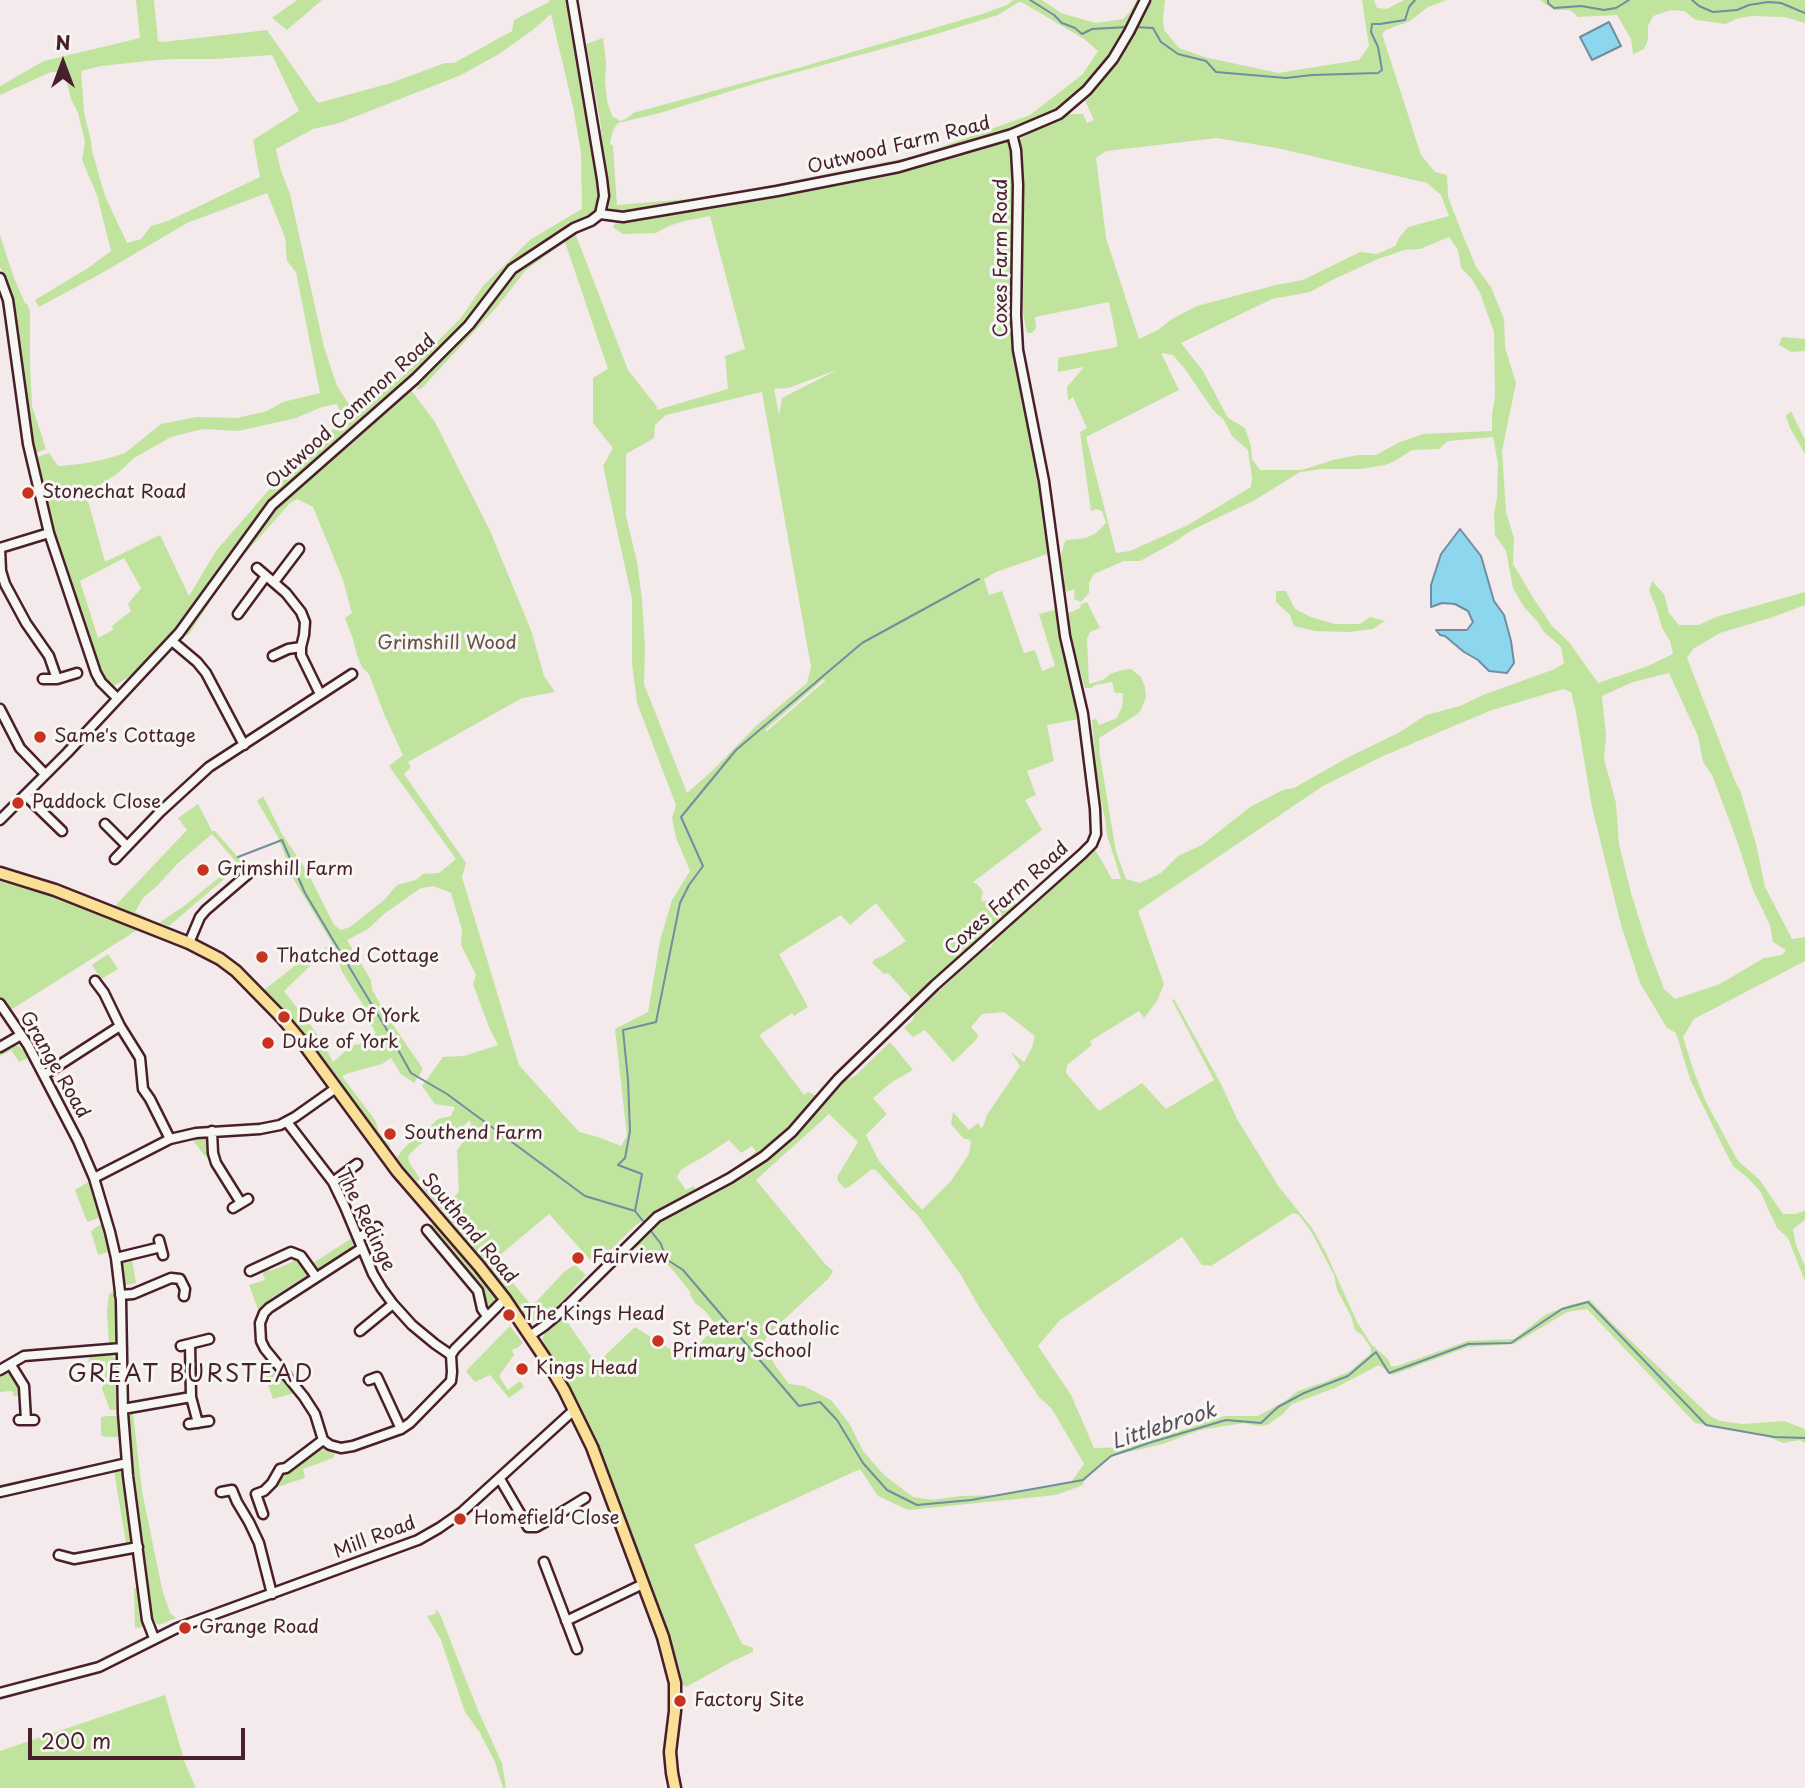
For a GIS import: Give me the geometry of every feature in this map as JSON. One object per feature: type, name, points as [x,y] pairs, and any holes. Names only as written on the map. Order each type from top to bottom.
[{"type":"main road","name":"Southend Road","points":[[0,873],[55,890],[189,943],[220,959],[236,971],[303,1043],[397,1171],[505,1298],[531,1335],[574,1410],[597,1460],[663,1636],[676,1683],[676,1711],[670,1752],[676,1788]]},
{"type":"street","points":[[572,0],[602,178],[604,196],[600,214]]},
{"type":"street","name":"Outwood Farm Road","points":[[600,214],[623,217],[777,191],[899,167],[1012,134],[1059,114],[1083,94],[1113,59],[1145,0]]},
{"type":"street","name":"Coxes Farm Road","points":[[531,1335],[562,1311],[657,1217],[730,1178],[764,1156],[792,1132],[838,1079],[935,985],[1082,854],[1096,834],[1083,714],[1065,636],[1044,481],[1018,350],[1018,185],[1016,150],[1012,134]]},
{"type":"street","name":"Outwood Common Road","points":[[0,820],[172,641],[272,505],[415,379],[469,325],[512,269],[600,214]]},
{"type":"street","points":[[0,278],[8,300],[28,444],[49,533],[96,673],[117,698]]},
{"type":"street","points":[[49,533],[0,548],[1,571],[26,623],[49,656],[57,679]]},
{"type":"street","points":[[274,582],[299,548]]},
{"type":"street","points":[[257,568],[286,593],[301,612],[305,622],[301,655],[320,694]]},
{"type":"street","points":[[238,614],[266,576]]},
{"type":"street","points":[[172,641],[206,673],[244,745]]},
{"type":"street","points":[[273,656],[301,646]]},
{"type":"street","points":[[43,679],[57,679],[77,673]]},
{"type":"street","points":[[115,859],[209,767],[320,694],[346,682],[352,674]]},
{"type":"street","points":[[0,709],[20,748],[45,774]]},
{"type":"street","points":[[25,795],[62,831]]},
{"type":"street","points":[[104,824],[127,846]]},
{"type":"street","points":[[189,943],[206,910],[248,874]]},
{"type":"street","points":[[95,981],[140,1058],[143,1089],[170,1139]]},
{"type":"street","points":[[104,993],[114,988]]},
{"type":"street","name":"Grange Road","points":[[0,1004],[44,1075],[78,1141],[94,1178],[110,1232],[120,1295],[127,1463],[147,1620],[154,1638]]},
{"type":"street","points":[[44,1075],[120,1026]]},
{"type":"street","points":[[0,1047],[21,1035]]},
{"type":"street","points":[[94,1178],[170,1139],[212,1131],[260,1129],[287,1122],[336,1088]]},
{"type":"street","name":"The Redinge","points":[[287,1122],[333,1182],[373,1273],[393,1304],[412,1325],[451,1355]]},
{"type":"street","points":[[212,1131],[216,1163],[241,1203]]},
{"type":"street","points":[[333,1182],[357,1164]]},
{"type":"street","points":[[358,1238],[377,1227]]},
{"type":"street","points":[[427,1230],[478,1291],[482,1309],[487,1316]]},
{"type":"street","points":[[116,1258],[161,1247]]},
{"type":"street","points":[[362,1248],[269,1308],[260,1323],[261,1341],[304,1397],[315,1415],[323,1440],[330,1446],[353,1446],[401,1429],[410,1423],[450,1381],[451,1355],[505,1298]]},
{"type":"street","points":[[250,1271],[291,1252],[302,1256],[316,1277]]},
{"type":"street","points":[[120,1295],[133,1294],[171,1278],[180,1279],[185,1289],[184,1296]]},
{"type":"street","points":[[360,1331],[393,1304]]},
{"type":"street","points":[[181,1346],[209,1339]]},
{"type":"street","points":[[190,1344],[194,1424],[209,1421]]},
{"type":"street","points":[[0,1370],[24,1356],[122,1348]]},
{"type":"street","points":[[11,1365],[24,1386],[26,1420]]},
{"type":"street","points":[[369,1380],[377,1377],[401,1429]]},
{"type":"street","points":[[123,1409],[191,1397]]},
{"type":"street","name":"Mill Road","points":[[0,1693],[99,1667],[177,1628],[418,1540],[462,1512],[574,1410]]},
{"type":"street","points":[[263,1514],[256,1494],[272,1483],[279,1469],[286,1468],[323,1440]]},
{"type":"street","points":[[0,1492],[127,1463]]},
{"type":"street","points":[[500,1479],[528,1527],[536,1527],[585,1498]]},
{"type":"street","points":[[221,1492],[232,1490],[249,1522],[259,1543],[272,1594]]},
{"type":"street","points":[[59,1555],[74,1559],[138,1547]]},
{"type":"street","points":[[544,1562],[577,1649]]},
{"type":"street","points":[[566,1621],[643,1584]]},
{"type":"green space","name":"Grimshill Wood","points":[[136,0],[154,0],[158,41],[267,30],[318,103],[391,83],[445,63],[454,63],[512,31],[514,20],[549,0],[569,0],[596,147],[596,209],[591,218],[536,247],[512,267],[464,326],[349,441],[411,390],[435,422],[490,531],[531,630],[544,676],[555,692],[522,698],[408,762],[411,767],[404,774],[466,863],[462,877],[519,1065],[579,1132],[621,1146],[627,1136],[615,1029],[648,1012],[660,941],[672,900],[690,871],[676,838],[672,818],[676,805],[637,703],[632,663],[632,599],[603,466],[613,448],[593,423],[593,378],[608,369],[565,242],[526,270],[496,308],[422,388],[416,390],[525,266],[563,238],[575,233],[628,370],[657,410],[728,389],[725,356],[745,349],[710,216],[684,221],[656,233],[623,234],[613,227],[619,217],[625,214],[610,212],[600,120],[586,44],[603,38],[607,101],[612,116],[620,121],[633,113],[982,14],[1013,0],[1042,0],[1061,13],[1095,23],[1123,19],[1137,0],[1144,0],[1111,67],[1136,29],[1145,0],[1165,0],[1164,30],[1179,48],[1204,57],[1278,73],[1359,60],[1369,46],[1362,0],[1374,0],[1377,8],[1387,9],[1404,0],[1447,0],[1428,7],[1410,21],[1382,34],[1421,155],[1435,172],[1447,175],[1448,197],[1462,233],[1476,267],[1491,287],[1504,319],[1505,347],[1516,383],[1502,451],[1506,512],[1514,538],[1513,564],[1532,596],[1552,626],[1569,642],[1598,683],[1648,666],[1673,654],[1649,590],[1652,581],[1664,594],[1669,613],[1679,625],[1699,625],[1716,617],[1805,592],[1805,605],[1720,633],[1693,649],[1687,658],[1740,790],[1765,887],[1792,939],[1805,937],[1805,961],[1694,1019],[1683,1037],[1706,1102],[1738,1161],[1759,1179],[1783,1214],[1796,1214],[1805,1210],[1805,1220],[1793,1229],[1805,1266],[1805,1281],[1788,1238],[1777,1228],[1760,1191],[1733,1166],[1690,1079],[1676,1033],[1667,1028],[1640,983],[1621,925],[1592,807],[1571,692],[1563,689],[1492,710],[1381,757],[1323,786],[1138,911],[1164,984],[1157,1001],[1144,1018],[1139,1011],[1090,1041],[1092,1045],[1067,1065],[1066,1073],[1099,1111],[1142,1083],[1166,1109],[1214,1080],[1172,1000],[1174,999],[1237,1119],[1279,1187],[1312,1228],[1357,1322],[1372,1345],[1388,1359],[1391,1366],[1468,1341],[1514,1339],[1545,1315],[1590,1300],[1710,1416],[1720,1421],[1743,1424],[1784,1421],[1805,1429],[1805,1443],[1800,1440],[1783,1443],[1767,1436],[1695,1423],[1587,1309],[1567,1312],[1514,1344],[1468,1347],[1392,1375],[1379,1365],[1335,1388],[1292,1404],[1267,1425],[1244,1423],[1200,1430],[1163,1444],[1111,1456],[1084,1480],[1083,1485],[1056,1495],[908,1510],[878,1496],[860,1469],[694,1545],[742,1644],[753,1648],[753,1652],[686,1687],[683,1685],[669,1635],[562,1378],[542,1339],[547,1328],[564,1317],[596,1364],[635,1327],[670,1349],[682,1361],[717,1326],[695,1303],[691,1293],[672,1269],[663,1261],[635,1247],[651,1227],[683,1203],[751,1164],[748,1160],[756,1151],[752,1146],[741,1153],[729,1140],[681,1170],[677,1177],[686,1190],[694,1186],[697,1193],[636,1225],[595,1265],[549,1214],[494,1260],[532,1306],[565,1271],[575,1265],[586,1275],[553,1311],[534,1321],[525,1317],[483,1259],[422,1187],[425,1183],[446,1205],[459,1192],[457,1150],[472,1131],[470,1120],[460,1129],[431,1137],[408,1156],[420,1179],[417,1182],[396,1158],[438,1119],[451,1116],[455,1107],[435,1104],[422,1086],[443,1057],[464,1056],[498,1045],[473,984],[476,975],[461,945],[462,930],[451,893],[434,886],[421,888],[368,929],[347,940],[371,980],[372,989],[385,1013],[423,1069],[414,1083],[401,1074],[391,1058],[382,1064],[342,1076],[375,1120],[379,1132],[391,1147],[389,1148],[378,1133],[372,1131],[332,1075],[264,990],[305,958],[309,960],[332,943],[294,880],[278,837],[257,801],[263,796],[282,834],[307,871],[334,925],[341,930],[350,927],[384,900],[397,885],[416,880],[423,874],[439,873],[456,859],[389,766],[403,755],[369,674],[362,667],[357,655],[345,618],[352,613],[343,580],[313,507],[297,499],[290,503],[242,557],[189,634],[172,641],[271,504],[250,526],[171,635],[130,676],[114,686],[109,685],[97,669],[90,651],[74,593],[52,534],[34,458],[49,453],[58,466],[106,459],[125,453],[161,424],[196,417],[237,418],[320,393],[296,272],[287,261],[285,237],[267,193],[187,223],[39,307],[35,300],[111,251],[97,195],[82,160],[85,142],[64,72],[51,72],[0,95],[0,86],[44,61],[140,38]],"holes":[[[1019,2],[1084,39],[1098,51],[1083,74],[1030,115],[916,156],[712,197],[617,205],[613,146],[610,144],[613,130],[618,123],[998,15]],[[551,14],[581,152],[582,209],[531,239],[483,286],[460,319],[403,376],[355,413],[337,386],[324,347],[290,194],[276,149],[313,129],[339,123],[461,75],[499,54]],[[272,55],[299,111],[253,140],[260,177],[168,221],[151,226],[141,239],[127,243],[105,196],[84,113],[81,71],[101,66],[172,59]],[[1082,94],[1094,120],[1087,123],[1083,114],[1066,114],[1019,140],[1023,214],[1021,269],[1023,314],[1027,333],[1032,333],[1036,328],[1035,317],[1109,302],[1117,341],[1117,347],[1058,358],[1058,372],[1084,367],[1067,387],[1068,401],[1073,397],[1087,428],[1080,432],[1091,511],[1102,511],[1106,523],[1096,533],[1086,538],[1066,540],[1064,544],[1060,559],[1064,574],[1063,584],[1067,592],[1075,589],[1074,599],[1081,602],[1089,593],[1089,583],[1094,574],[1124,561],[1140,561],[1192,530],[1255,500],[1300,472],[1385,465],[1412,450],[1439,449],[1448,441],[1493,437],[1498,463],[1495,535],[1506,551],[1513,588],[1544,632],[1561,647],[1564,663],[1555,669],[1460,706],[1426,715],[1400,732],[1294,788],[1283,790],[1250,807],[1202,845],[1178,856],[1161,873],[1140,883],[1126,879],[1116,852],[1099,738],[1141,710],[1146,697],[1145,687],[1141,677],[1131,669],[1110,674],[1103,680],[1089,684],[1087,639],[1090,632],[1100,628],[1087,602],[1081,604],[1080,608],[1064,615],[1085,688],[1112,682],[1115,693],[1123,693],[1122,707],[1117,718],[1099,725],[1096,719],[1092,720],[1097,781],[1107,835],[1121,879],[1112,879],[1092,844],[1021,909],[1014,902],[981,901],[983,891],[973,882],[1042,830],[1025,800],[1036,795],[1027,771],[1054,761],[1047,725],[1084,718],[1061,608],[1039,614],[1055,666],[1042,671],[1035,650],[1024,653],[1002,591],[989,595],[984,579],[996,572],[1053,552],[1016,315],[1016,150],[1012,134],[1063,109]],[[1217,138],[1277,148],[1427,183],[1441,195],[1449,216],[1408,227],[1395,246],[1377,254],[1360,252],[1303,280],[1197,306],[1139,339],[1106,238],[1096,158],[1106,151]],[[1449,237],[1458,250],[1461,268],[1472,279],[1480,293],[1494,332],[1495,396],[1492,431],[1423,434],[1376,455],[1333,460],[1302,470],[1260,470],[1252,459],[1245,428],[1228,418],[1203,371],[1181,343],[1272,299],[1310,292],[1378,259],[1404,250],[1420,249]],[[1161,353],[1173,355],[1213,410],[1224,420],[1232,436],[1248,450],[1251,487],[1188,525],[1130,551],[1116,553],[1086,437],[1179,390]],[[837,370],[782,398],[779,415],[774,389],[788,388]],[[762,392],[811,667],[807,683],[756,726],[687,793],[644,684],[642,599],[626,516],[626,454],[654,438],[655,425],[666,415]],[[337,404],[344,422],[321,438],[268,491],[216,551],[189,596],[160,535],[105,562],[86,494],[118,473],[134,458],[171,437],[203,429],[238,431],[296,418]],[[124,558],[141,588],[128,604],[131,611],[112,626],[113,630],[98,638],[80,581]],[[1669,673],[1698,736],[1703,762],[1712,775],[1753,890],[1770,925],[1773,942],[1786,950],[1782,955],[1764,958],[1720,984],[1675,999],[1664,989],[1631,893],[1619,844],[1616,803],[1604,759],[1606,736],[1602,696],[1633,682]],[[824,679],[825,681],[766,732],[766,729]],[[876,903],[906,941],[872,963],[884,974],[888,973],[910,997],[904,1011],[1000,928],[991,947],[982,950],[914,1015],[913,1020],[904,1028],[913,1037],[925,1030],[953,1062],[977,1039],[978,1035],[971,1027],[982,1014],[1004,1012],[1035,1036],[1024,1062],[1011,1052],[1020,1066],[987,1115],[982,1129],[978,1123],[969,1130],[953,1112],[951,1124],[964,1139],[971,1142],[969,1154],[951,1181],[922,1210],[879,1161],[866,1135],[887,1114],[873,1098],[892,1082],[913,1070],[890,1042],[856,1075],[822,1098],[808,1092],[804,1095],[759,1035],[792,1013],[794,1016],[808,1007],[779,954],[841,915],[850,925]],[[334,948],[342,972],[369,1014],[370,1023],[376,1033],[360,1044],[353,1045],[333,1062],[318,1035],[284,991],[311,965]],[[829,1114],[858,1142],[837,1177],[838,1181],[844,1188],[849,1187],[872,1169],[876,1170],[917,1214],[961,1275],[1039,1397],[1052,1409],[1084,1464],[1071,1482],[1002,1495],[932,1500],[913,1497],[884,1475],[863,1451],[849,1423],[831,1400],[804,1386],[789,1384],[764,1347],[766,1338],[778,1325],[829,1278],[833,1271],[756,1180]],[[1293,1213],[1299,1215],[1312,1233],[1334,1275],[1337,1290],[1355,1330],[1362,1335],[1371,1348],[1371,1353],[1350,1371],[1298,1391],[1258,1416],[1225,1416],[1130,1447],[1094,1448],[1071,1395],[1038,1346],[1060,1320],[1182,1237],[1202,1265],[1211,1266]]]},
{"type":"green space","points":[[297,0],[322,0],[287,30],[272,18]]},
{"type":"green space","points":[[1540,0],[1805,0],[1805,23],[1784,17],[1751,16],[1726,24],[1696,20],[1684,11],[1671,10],[1653,16],[1648,26],[1648,40],[1644,49],[1633,54],[1631,39],[1617,15],[1578,17],[1570,10],[1554,10]]},
{"type":"green space","points":[[0,235],[14,278],[30,312],[32,406],[46,449],[34,454],[26,418],[15,310],[0,267]]},
{"type":"green space","points":[[1782,337],[1805,339],[1805,351],[1791,352],[1779,345]]},
{"type":"green space","points":[[1791,411],[1805,440],[1805,454],[1786,416]]},
{"type":"green space","points":[[1276,591],[1286,591],[1295,609],[1335,624],[1360,624],[1370,617],[1385,621],[1373,629],[1348,632],[1315,631],[1294,626],[1290,615],[1276,602]]},
{"type":"green space","points":[[198,804],[212,831],[215,831],[243,863],[169,926],[159,923],[237,863],[212,834],[143,898],[135,912],[155,921],[114,907],[187,830],[178,818]]},
{"type":"green space","points":[[0,873],[145,925],[6,1013],[0,1004]]},
{"type":"green space","points":[[108,954],[118,969],[101,979],[92,965]]},
{"type":"green space","points":[[11,1045],[19,1046],[28,1058],[19,1062],[11,1050],[0,1056],[0,1051]]},
{"type":"green space","points":[[209,1136],[213,1163],[192,1139]]},
{"type":"green space","points":[[88,1182],[100,1217],[88,1222],[75,1190]]},
{"type":"green space","points":[[435,1222],[476,1270],[497,1300],[493,1307],[489,1309],[484,1305],[482,1290],[430,1227]]},
{"type":"green space","points":[[101,1224],[109,1252],[98,1255],[91,1231]]},
{"type":"green space","points":[[352,1238],[350,1249],[325,1266],[316,1270],[310,1265]]},
{"type":"green space","points":[[291,1256],[299,1257],[309,1274],[270,1299],[259,1312],[249,1285],[265,1280],[263,1274],[267,1266],[270,1271],[293,1262]]},
{"type":"green space","points":[[132,1259],[136,1283],[125,1285],[122,1263]]},
{"type":"green space","points":[[116,1291],[117,1340],[109,1346],[107,1311],[109,1294]]},
{"type":"green space","points":[[510,1326],[523,1343],[512,1350],[514,1355],[499,1376],[508,1390],[520,1381],[524,1387],[509,1398],[490,1375],[475,1382],[466,1371]]},
{"type":"green space","points":[[109,1354],[116,1359],[117,1364],[118,1410],[110,1410],[102,1389],[105,1361],[88,1362],[90,1356]]},
{"type":"green space","points":[[263,1361],[294,1393],[273,1399],[260,1363]]},
{"type":"green space","points":[[5,1372],[15,1376],[20,1383],[20,1396],[14,1396],[12,1391],[0,1392],[0,1376]]},
{"type":"green space","points":[[133,1413],[142,1491],[162,1589],[170,1613],[176,1618],[159,1625],[151,1619],[128,1419],[128,1415]]},
{"type":"green space","points":[[117,1416],[119,1437],[101,1435],[101,1417]]},
{"type":"green space","points":[[321,1448],[333,1450],[333,1458],[303,1469],[305,1478],[274,1488],[273,1485]]},
{"type":"green space","points":[[114,1471],[122,1471],[132,1541],[126,1543]]},
{"type":"green space","points":[[138,1587],[143,1627],[135,1628],[134,1588]]},
{"type":"green space","points":[[435,1609],[440,1614],[502,1763],[506,1788],[503,1788],[495,1762],[480,1733],[465,1712],[441,1640],[427,1616],[436,1614]]},
{"type":"green space","points":[[165,1695],[185,1763],[196,1788],[0,1788],[0,1751]]},
{"type":"water","points":[[1609,22],[1621,46],[1592,60],[1580,37]]},
{"type":"water","points":[[1460,529],[1481,556],[1494,601],[1504,615],[1514,663],[1507,673],[1489,671],[1436,630],[1467,630],[1473,622],[1468,611],[1455,604],[1442,603],[1431,607],[1431,585],[1441,554]]},
{"type":"waterway","points":[[1030,0],[1082,34],[1092,29],[1128,27]]},
{"type":"waterway","points":[[1134,27],[1153,28],[1161,42],[1178,54],[1206,61],[1216,72],[1286,78],[1378,73],[1382,70],[1378,47],[1371,32],[1372,24],[1405,20],[1409,7],[1415,0]]},
{"type":"waterway","points":[[1548,0],[1554,8],[1581,6],[1604,10],[1616,8],[1629,0]]},
{"type":"waterway","points":[[1692,0],[1713,12],[1737,10],[1768,2],[1781,3],[1805,13]]},
{"type":"waterway","points":[[635,1211],[642,1174],[618,1165],[625,1158],[630,1131],[623,1030],[656,1022],[680,903],[703,866],[681,817],[736,750],[862,643],[979,579]]},
{"type":"waterway","name":"Littlebrook","points":[[238,857],[282,840],[305,893],[411,1073],[447,1094],[585,1196],[635,1211],[643,1221]]},
{"type":"waterway","name":"Littlebrook","points":[[651,1231],[661,1244],[666,1259],[683,1270],[799,1406],[820,1402],[837,1420],[863,1463],[887,1490],[917,1505],[971,1500],[1083,1480],[1111,1456],[1152,1442],[1226,1420],[1261,1423],[1278,1407],[1304,1393],[1348,1376],[1376,1352],[1389,1373],[1468,1344],[1511,1343],[1562,1309],[1588,1302],[1706,1425],[1774,1437],[1805,1438]]},
{"type":"place","name":"Stonechat Road","points":[[28,493]]},
{"type":"place","name":"Same's Cottage","points":[[40,737]]},
{"type":"place","name":"Paddock Close","points":[[18,803]]},
{"type":"place","name":"Grimshill Farm","points":[[203,870]]},
{"type":"place","name":"Thatched Cottage","points":[[262,957]]},
{"type":"place","name":"Duke Of York","points":[[284,1017]]},
{"type":"place","name":"Duke of York","points":[[268,1043]]},
{"type":"place","name":"Southend Farm","points":[[390,1134]]},
{"type":"place","name":"Fairview","points":[[578,1258]]},
{"type":"place","name":"The Kings Head","points":[[509,1315]]},
{"type":"place","name":"St Peter's Catholic Primary School","points":[[658,1341]]},
{"type":"place","name":"Kings Head","points":[[522,1369]]},
{"type":"place","name":"Homefield Close","points":[[460,1519]]},
{"type":"place","name":"Grange Road","points":[[185,1628]]},
{"type":"place","name":"Factory Site","points":[[680,1701]]},
{"type":"district","name":"GREAT BURSTEAD","points":[[191,1376]]}]
